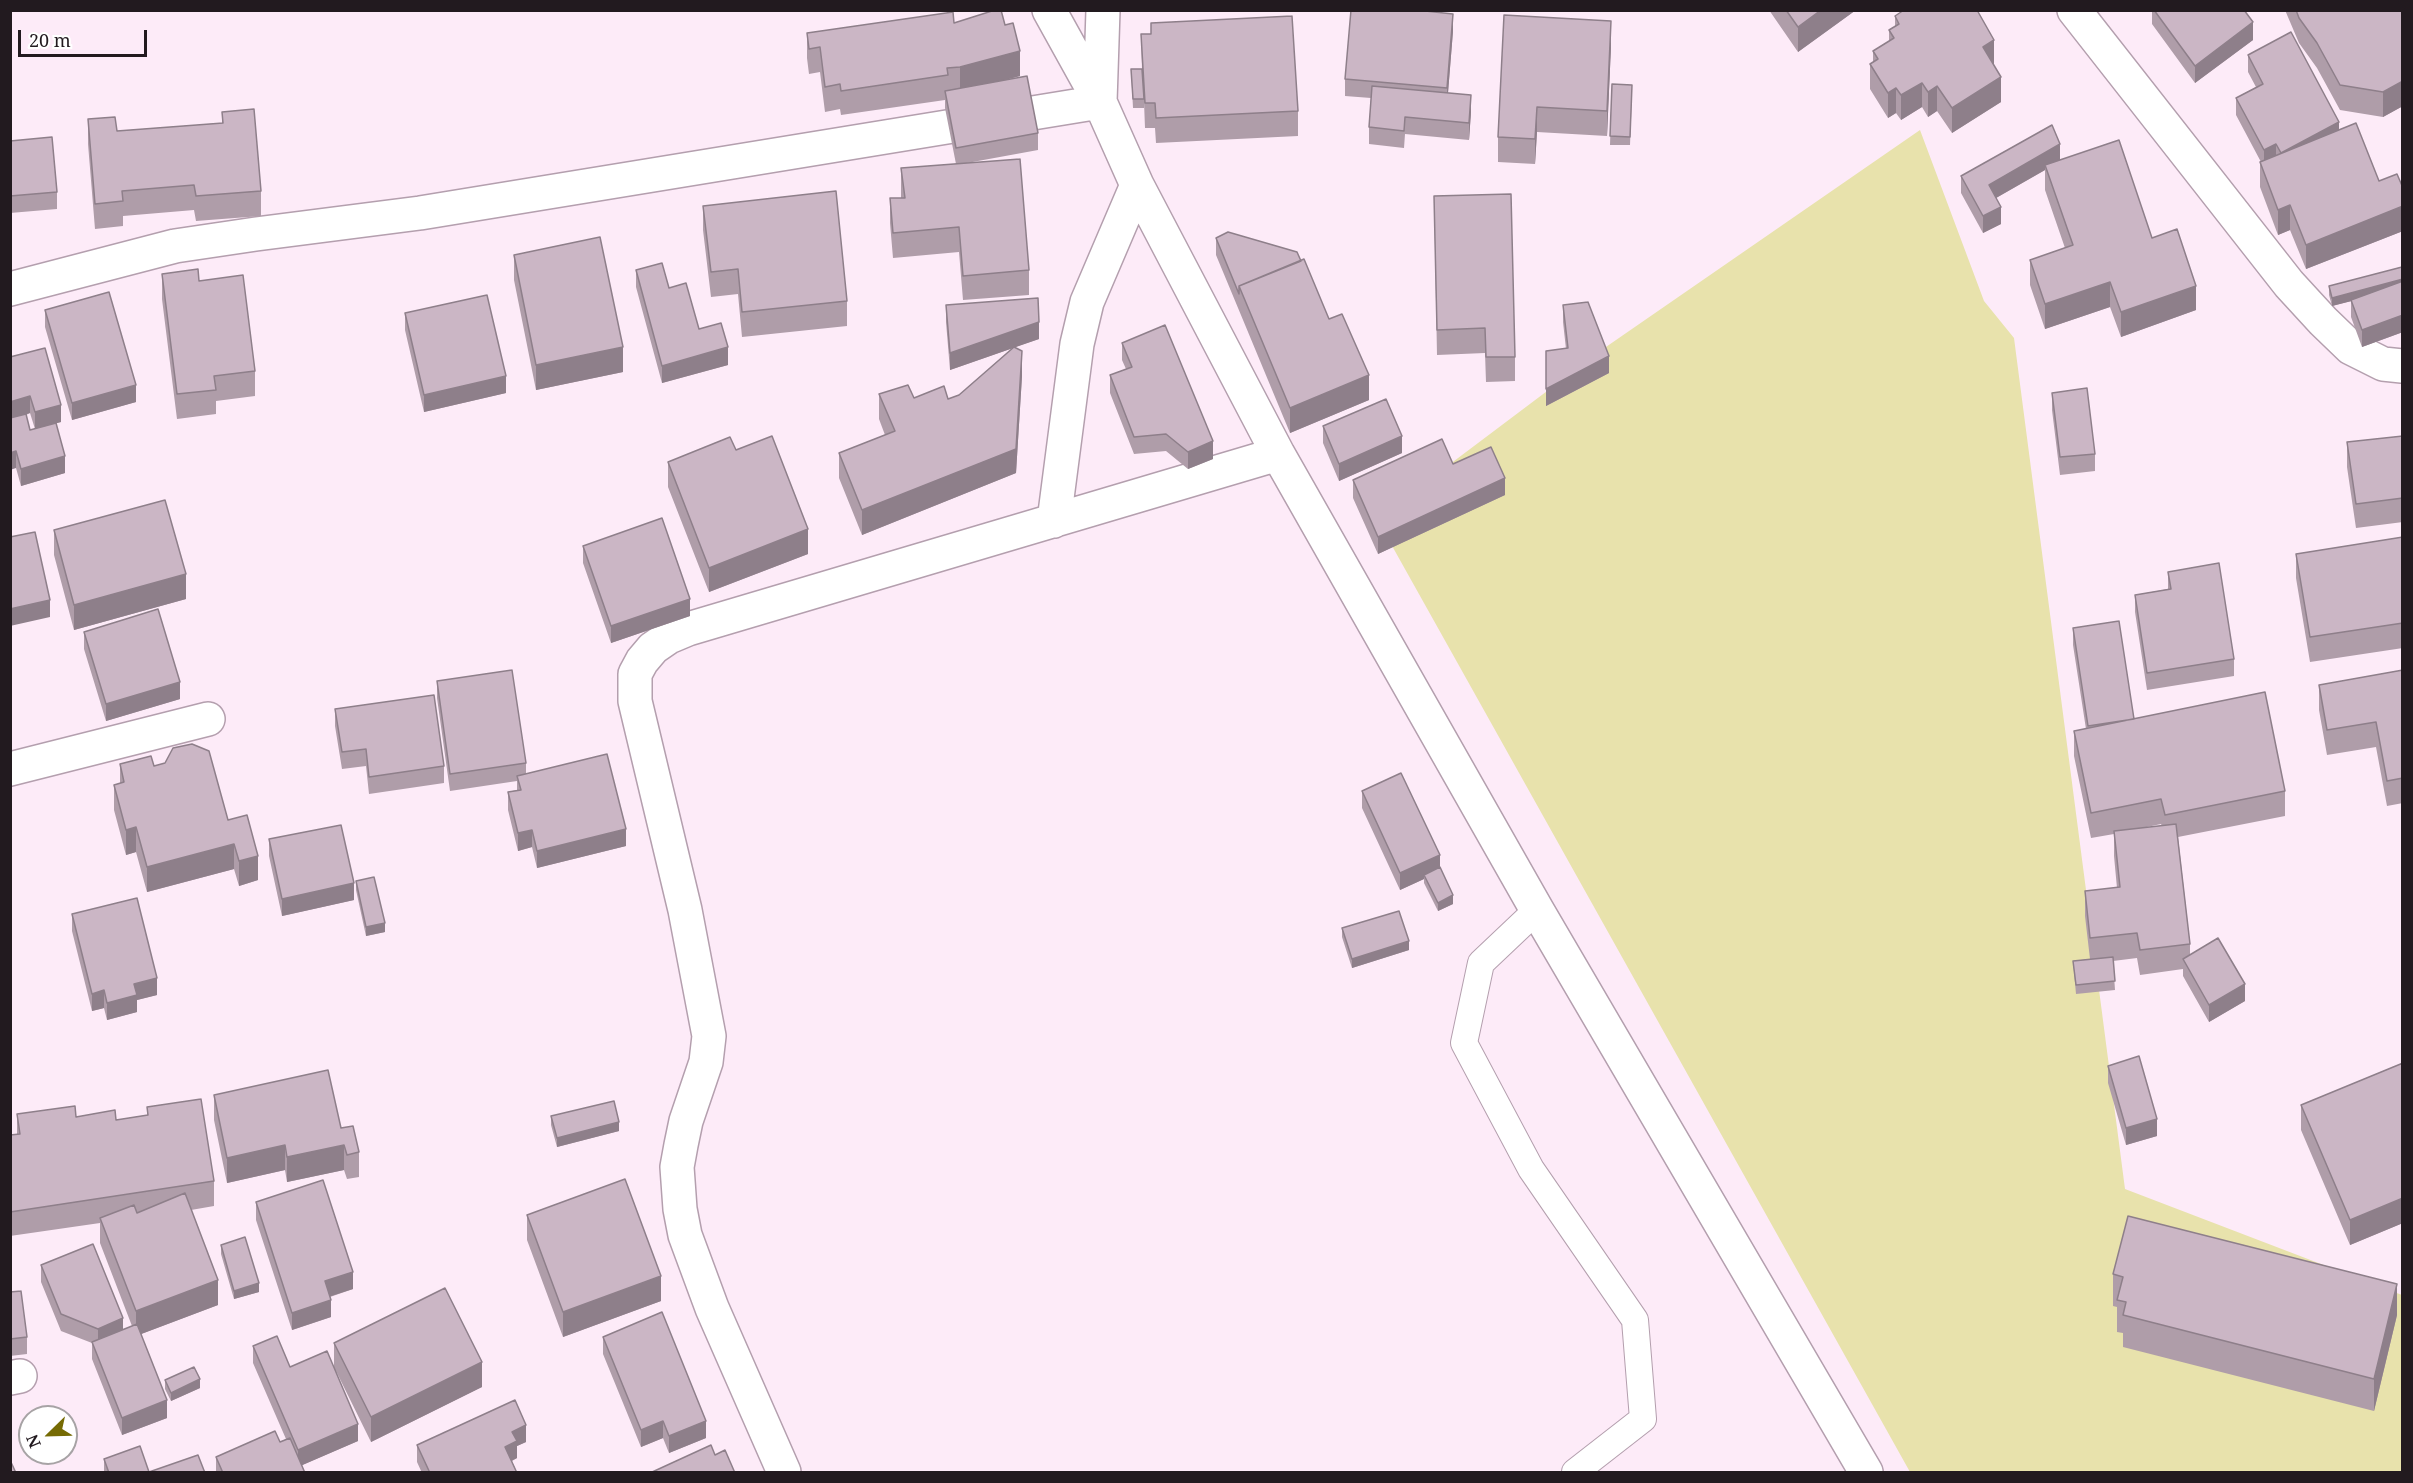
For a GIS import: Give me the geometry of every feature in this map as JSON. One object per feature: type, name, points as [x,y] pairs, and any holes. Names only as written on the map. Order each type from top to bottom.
[{"type":"street","points":[[1049,10],[1100,102],[1137,184],[1278,454],[1537,910],[1866,1473]]},
{"type":"street","points":[[1100,102],[1103,10]]},
{"type":"street","points":[[2074,10],[2289,284],[2323,321],[2351,348],[2383,364],[2403,366]]},
{"type":"street","points":[[10,289],[175,246],[420,213],[1100,102]]},
{"type":"street","points":[[1054,520],[1077,344],[1087,302],[1137,184]]},
{"type":"street","points":[[784,1473],[712,1308],[685,1234],[680,1209],[677,1167],[686,1121],[706,1062],[709,1036],[685,910],[634,701],[635,674],[653,648],[669,637],[688,629],[1278,454]]},
{"type":"street","points":[[10,769],[208,719]]},
{"type":"lane","points":[[1537,910],[1481,963],[1464,1043],[1531,1169],[1635,1320],[1643,1419],[1575,1473]]},
{"type":"shaded area","points":[[1920,130],[1984,301],[2014,338],[2125,1189],[2402,1295],[2402,1472],[1910,1472],[1377,519],[1603,349]]},
{"type":"building","points":[[1001,10],[1005,25],[1013,23],[1020,51],[960,67],[947,68],[948,75],[841,91],[840,84],[825,87],[820,47],[809,49],[807,33],[953,12],[954,23]]},
{"type":"building","points":[[1351,10],[1416,10],[1453,14],[1447,88],[1345,79]]},
{"type":"building","points":[[1786,10],[1821,10],[1798,27]]},
{"type":"building","points":[[1904,10],[1977,10],[1994,40],[1983,47],[2001,77],[1952,108],[1937,86],[1928,92],[1922,83],[1901,95],[1896,88],[1888,93],[1870,64],[1878,59],[1873,51],[1894,38],[1889,30],[1899,24],[1895,16]]},
{"type":"building","points":[[2154,10],[2244,10],[2253,22],[2195,66]]},
{"type":"building","points":[[2296,10],[2403,10],[2403,81],[2383,92],[2340,85]]},
{"type":"building","points":[[1504,15],[1611,21],[1607,111],[1537,107],[1535,139],[1498,137]]},
{"type":"building","points":[[1292,16],[1298,111],[1156,118],[1155,103],[1145,103],[1141,34],[1151,34],[1151,23]]},
{"type":"building","points":[[2291,32],[2339,122],[2281,153],[2276,144],[2264,150],[2236,98],[2263,84],[2248,55]]},
{"type":"building","points":[[1131,69],[1142,69],[1144,99],[1133,99]]},
{"type":"building","points":[[1027,76],[1038,133],[956,148],[945,91]]},
{"type":"building","points":[[1612,84],[1632,85],[1630,137],[1610,136]]},
{"type":"building","points":[[1372,86],[1471,95],[1469,123],[1405,117],[1404,131],[1369,127]]},
{"type":"building","points":[[254,109],[261,191],[196,196],[194,185],[122,191],[123,201],[95,204],[88,119],[115,117],[117,131],[223,123],[222,112]]},
{"type":"building","points":[[2356,123],[2379,181],[2397,174],[2403,188],[2403,206],[2306,245],[2290,205],[2278,210],[2260,162]]},
{"type":"building","points":[[2052,125],[2060,144],[1989,185],[2001,207],[1983,216],[1961,176]]},
{"type":"building","points":[[52,137],[57,192],[10,196],[10,141]]},
{"type":"building","points":[[2119,140],[2152,238],[2177,229],[2196,286],[2121,312],[2110,282],[2045,304],[2030,260],[2073,245],[2045,165]]},
{"type":"building","points":[[1020,159],[1029,270],[963,276],[959,227],[893,233],[890,198],[905,198],[901,168]]},
{"type":"building","points":[[836,191],[847,301],[742,312],[738,269],[711,272],[703,206]]},
{"type":"building","points":[[1511,194],[1515,357],[1486,357],[1485,328],[1437,330],[1434,196]]},
{"type":"building","points":[[1228,232],[1297,252],[1301,261],[1239,286],[1239,294],[1216,238]]},
{"type":"building","points":[[600,237],[623,347],[536,365],[514,255]]},
{"type":"building","points":[[1304,259],[1329,319],[1342,314],[1369,375],[1290,408],[1239,286]]},
{"type":"building","points":[[662,263],[669,288],[686,283],[699,329],[721,323],[728,347],[662,366],[636,270]]},
{"type":"building","points":[[2402,267],[2403,279],[2332,298],[2329,286]]},
{"type":"building","points":[[198,269],[199,281],[243,275],[255,371],[214,376],[216,390],[177,394],[162,274]]},
{"type":"building","points":[[2403,281],[2403,315],[2362,330],[2351,300]]},
{"type":"building","points":[[109,292],[136,385],[72,403],[45,310]]},
{"type":"building","points":[[487,295],[506,376],[424,395],[405,313]]},
{"type":"building","points":[[1038,298],[1039,322],[950,353],[946,305]]},
{"type":"building","points":[[1588,302],[1609,356],[1546,389],[1546,351],[1568,348],[1563,305]]},
{"type":"building","points":[[1165,325],[1213,441],[1188,452],[1166,434],[1134,437],[1110,375],[1132,367],[1122,343]]},
{"type":"building","points":[[1014,347],[1022,351],[1016,449],[862,510],[839,453],[895,431],[879,394],[908,385],[914,398],[944,386],[948,399],[959,395]]},
{"type":"building","points":[[45,348],[61,405],[35,412],[30,396],[10,402],[10,357]]},
{"type":"building","points":[[2087,388],[2095,454],[2060,457],[2052,393]]},
{"type":"building","points":[[1386,399],[1402,436],[1339,464],[1323,426]]},
{"type":"building","points":[[26,414],[30,430],[56,423],[65,456],[21,469],[16,451],[10,453],[10,418]]},
{"type":"building","points":[[772,436],[808,529],[709,568],[668,462],[730,437],[736,450]]},
{"type":"building","points":[[2403,436],[2403,498],[2356,504],[2347,442]]},
{"type":"building","points":[[1442,439],[1453,464],[1491,447],[1505,478],[1378,537],[1353,480]]},
{"type":"building","points":[[165,500],[186,574],[74,605],[54,530]]},
{"type":"building","points":[[662,518],[690,599],[611,626],[583,546]]},
{"type":"building","points":[[35,532],[50,600],[10,609],[10,537]]},
{"type":"building","points":[[2403,537],[2403,623],[2310,637],[2296,554]]},
{"type":"building","points":[[2219,563],[2234,659],[2147,673],[2135,595],[2171,589],[2168,572]]},
{"type":"building","points":[[158,609],[180,682],[106,704],[84,632]]},
{"type":"building","points":[[2119,621],[2134,719],[2088,726],[2073,628]]},
{"type":"building","points":[[512,670],[526,763],[450,774],[437,681]]},
{"type":"building","points":[[2403,670],[2403,778],[2387,781],[2376,722],[2327,730],[2319,685]]},
{"type":"building","points":[[2265,692],[2285,791],[2165,815],[2161,799],[2091,813],[2074,731]]},
{"type":"building","points":[[434,695],[444,766],[369,777],[366,749],[342,752],[335,709]]},
{"type":"building","points":[[192,744],[209,751],[228,820],[247,815],[258,856],[239,861],[234,844],[147,867],[136,827],[126,830],[114,785],[124,782],[120,764],[151,756],[154,766],[165,763],[173,748]]},
{"type":"building","points":[[607,754],[626,829],[537,851],[532,830],[518,833],[508,792],[521,790],[517,776]]},
{"type":"building","points":[[1401,773],[1440,855],[1400,873],[1362,791]]},
{"type":"building","points":[[2176,824],[2190,944],[2140,950],[2137,933],[2090,938],[2085,891],[2120,887],[2114,831]]},
{"type":"building","points":[[341,825],[354,883],[282,899],[269,839]]},
{"type":"building","points":[[1440,867],[1453,895],[1438,903],[1424,875]]},
{"type":"building","points":[[374,877],[385,923],[366,927],[356,881]]},
{"type":"building","points":[[137,898],[157,978],[134,984],[137,995],[107,1003],[104,990],[92,994],[72,914]]},
{"type":"building","points":[[1399,911],[1409,941],[1352,959],[1342,928]]},
{"type":"building","points":[[2218,938],[2245,984],[2209,1005],[2183,959]]},
{"type":"building","points":[[2113,957],[2115,981],[2076,985],[2073,961]]},
{"type":"building","points":[[2139,1056],[2157,1119],[2126,1128],[2108,1066]]},
{"type":"building","points":[[2403,1063],[2403,1198],[2350,1220],[2301,1105]]},
{"type":"building","points":[[328,1070],[341,1128],[353,1126],[359,1152],[347,1155],[344,1145],[287,1157],[285,1145],[227,1158],[214,1095]]},
{"type":"building","points":[[201,1099],[214,1181],[10,1212],[10,1135],[20,1134],[17,1114],[75,1106],[76,1117],[115,1110],[116,1120],[148,1115],[147,1107]]},
{"type":"building","points":[[614,1101],[619,1122],[557,1138],[551,1116]]},
{"type":"building","points":[[625,1179],[661,1276],[563,1312],[527,1215]]},
{"type":"building","points":[[323,1180],[353,1272],[325,1281],[331,1300],[292,1313],[256,1202]]},
{"type":"building","points":[[185,1193],[218,1280],[136,1311],[100,1218],[134,1205],[137,1213]]},
{"type":"building","points":[[2128,1216],[2397,1284],[2374,1379],[2123,1315],[2126,1302],[2117,1300],[2123,1277],[2113,1274]]},
{"type":"building","points":[[245,1237],[259,1283],[234,1291],[221,1245]]},
{"type":"building","points":[[93,1244],[123,1318],[98,1329],[61,1314],[41,1265]]},
{"type":"building","points":[[445,1288],[482,1362],[371,1417],[334,1343]]},
{"type":"building","points":[[21,1291],[27,1337],[10,1339],[10,1292]]},
{"type":"building","points":[[662,1312],[706,1421],[669,1436],[663,1421],[641,1430],[603,1337]]},
{"type":"building","points":[[137,1324],[167,1400],[122,1418],[92,1342]]},
{"type":"building","points":[[277,1336],[290,1367],[327,1351],[358,1424],[298,1450],[253,1346]]},
{"type":"building","points":[[194,1367],[200,1379],[171,1393],[165,1380]]},
{"type":"building","points":[[515,1400],[526,1425],[512,1432],[517,1441],[505,1447],[517,1473],[430,1473],[417,1445]]},
{"type":"building","points":[[275,1431],[280,1442],[290,1438],[305,1473],[223,1473],[216,1457]]},
{"type":"building","points":[[711,1445],[715,1455],[725,1450],[735,1473],[650,1473]]},
{"type":"building","points":[[140,1446],[149,1472],[198,1455],[205,1473],[109,1473],[104,1459]]},
{"type":"building","points":[[10,1460],[16,1473],[10,1473]]}]
